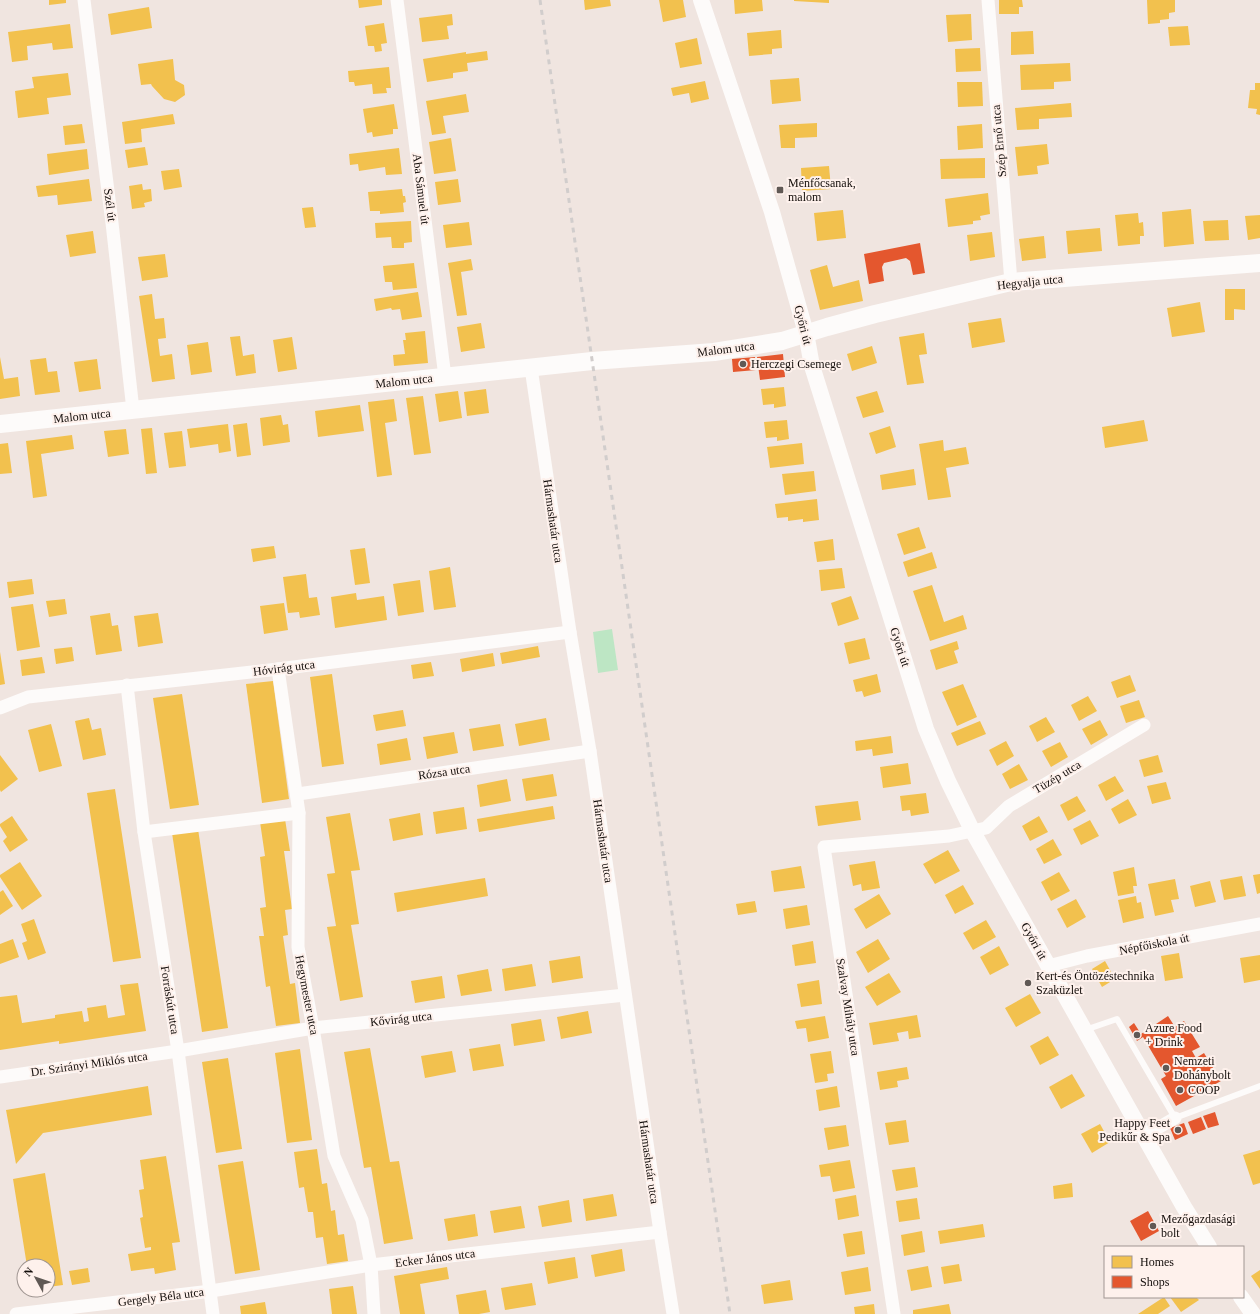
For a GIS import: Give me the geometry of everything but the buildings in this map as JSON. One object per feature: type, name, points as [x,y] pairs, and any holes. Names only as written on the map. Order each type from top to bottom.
[{"type":"main road","name":"Hegyalja utca","points":[[806,334],[827,327],[925,302],[1010,282],[1260,263]]},
{"type":"main road","name":"Malom utca","points":[[0,424],[592,361],[714,352],[782,341],[806,334]]},
{"type":"street","name":"Szél út","points":[[84,0],[134,410]]},
{"type":"street","name":"Aba Sámuel út","points":[[397,0],[444,377]]},
{"type":"street","name":"Győri út","points":[[701,0],[772,212],[806,334],[812,366],[926,729],[948,781],[973,832],[1184,1207],[1208,1246]]},
{"type":"street","name":"Szép Ernő utca","points":[[988,0],[1010,282]]},
{"type":"street","name":"Hármashatár utca","points":[[531,368],[570,632],[590,751],[673,1314]]},
{"type":"street","name":"Hóvirág utca","points":[[0,708],[28,697],[278,669],[570,632]]},
{"type":"street","name":"Hegymester utca","points":[[278,669],[298,794],[298,947],[334,1156],[362,1220],[371,1265],[374,1314]]},
{"type":"street","name":"Forráskút utca","points":[[127,685],[144,832],[178,1051],[213,1314]]},
{"type":"street","name":"Tüzép utca","points":[[973,832],[986,828],[1008,806],[1144,725]]},
{"type":"street","name":"Rózsa utca","points":[[298,794],[590,751]]},
{"type":"street","points":[[144,832],[299,813]]},
{"type":"street","name":"Szalvay Mihály utca","points":[[894,1314],[824,847],[949,836],[973,832]]},
{"type":"street","name":"Népfőiskola út","points":[[1048,966],[1087,956],[1260,924]]},
{"type":"street","name":"Kővirág utca","points":[[178,1051],[313,1028],[625,995]]},
{"type":"street","name":"Dr. Szirányi Miklós utca","points":[[0,1076],[178,1051]]},
{"type":"street","points":[[1144,1136],[1175,1118]]},
{"type":"street","name":"Ecker János utca","points":[[211,1291],[371,1265],[660,1232]]},
{"type":"street","name":"Gergely Béla utca","points":[[16,1314],[211,1291]]},
{"type":"street","points":[[1242,1298],[1253,1314]]},
{"type":"lane","points":[[1084,1030],[1117,1019],[1175,1118],[1260,1086]]},
{"type":"green space","points":[[612,629],[618,670],[598,673],[593,632]]},
{"type":"railway","points":[[540,0],[730,1314]]},
{"type":"place","name":"Ménfőcsanak, malom","points":[[780,190]]},
{"type":"place","name":"Herczegi Csemege","points":[[743,364]]},
{"type":"place","name":"Kert-és Öntözéstechnika Szaküzlet","points":[[1028,983]]},
{"type":"place","name":"Azure Food + Drink","points":[[1137,1035]]},
{"type":"place","name":"Nemzeti Dohánybolt","points":[[1166,1068]]},
{"type":"place","name":"COOP","points":[[1180,1090]]},
{"type":"place","name":"Happy Feet Pedikűr & Spa","points":[[1178,1130]]},
{"type":"place","name":"Mezőgazdasági bolt","points":[[1153,1226]]}]
